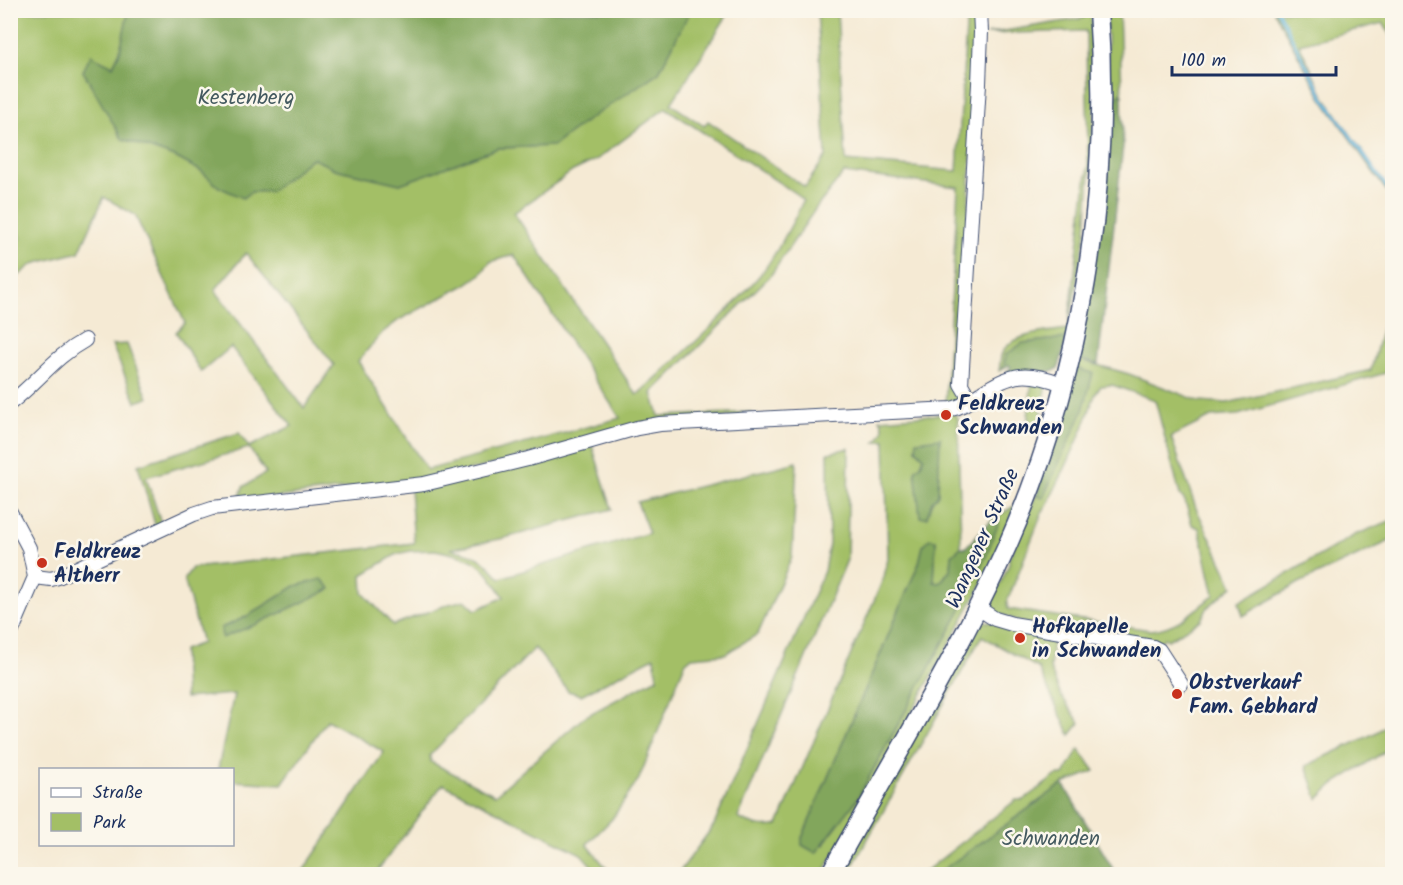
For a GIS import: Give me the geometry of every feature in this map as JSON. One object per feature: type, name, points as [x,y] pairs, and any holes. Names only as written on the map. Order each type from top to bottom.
[{"type":"main road","name":"Wangener Straße","points":[[830,874],[978,608],[1029,491],[1063,384],[1079,314],[1095,210],[1101,127],[1098,10]]},
{"type":"street","points":[[971,401],[961,384],[979,84],[980,10]]},
{"type":"street","points":[[10,403],[64,352],[85,340]]},
{"type":"street","points":[[35,577],[51,579],[58,577],[194,514],[212,508],[424,484],[528,459],[637,428],[660,424],[951,409],[959,408],[996,383],[1020,376],[1041,376],[1063,384]]},
{"type":"street","points":[[10,512],[29,548],[35,577],[10,635]]},
{"type":"street","points":[[978,608],[994,619],[1012,624],[1159,650],[1181,684]]},
{"type":"green space","points":[[690,10],[730,11],[671,104],[704,126],[708,121],[805,187],[826,156],[817,11],[837,11],[846,161],[957,171],[967,11],[977,11],[978,32],[958,403],[945,407],[958,187],[844,173],[816,208],[771,275],[652,393],[659,416],[752,412],[751,415],[648,424],[448,476],[238,502],[243,487],[266,473],[249,448],[146,477],[162,526],[156,528],[138,465],[239,433],[249,447],[292,426],[231,347],[201,372],[176,332],[185,323],[135,215],[104,197],[79,252],[33,264],[11,282],[11,247],[21,238],[10,215],[11,11],[126,11],[128,13],[120,51],[112,67],[83,71],[122,138],[175,157],[201,171],[219,187],[250,192],[271,191],[312,158],[335,169],[400,184],[498,148],[553,146],[659,72]],"holes":[[[666,108],[798,195],[803,201],[783,240],[759,276],[716,323],[637,395],[514,213],[573,171],[596,160]],[[246,253],[334,365],[304,408],[215,290]],[[514,255],[620,418],[427,470],[358,361],[382,333],[399,320],[465,285],[481,274],[490,262]]]},
{"type":"green space","name":"Kestenberg","points":[[126,11],[690,11],[659,72],[553,146],[498,148],[400,184],[335,169],[312,158],[271,191],[251,192],[243,198],[219,187],[201,171],[175,157],[122,139],[83,71],[91,55],[113,66],[120,51],[128,13]]},
{"type":"green space","points":[[1084,11],[1091,11],[1095,100],[1086,232],[1067,338],[1023,343],[1006,355],[1003,369],[999,371],[1001,356],[1012,342],[1030,335],[1068,329],[1088,164],[1086,31],[986,34],[1084,18]]},
{"type":"green space","points":[[1106,11],[1119,11],[1122,92],[1109,105]]},
{"type":"green space","points":[[1274,11],[1392,11],[1392,37],[1383,23],[1299,44],[1324,96],[1392,194],[1392,199],[1321,97]]},
{"type":"green space","points":[[1122,92],[1123,146],[1098,364],[1076,359],[1109,105]]},
{"type":"green space","points":[[1392,290],[1392,373],[1238,415],[1211,417],[1171,437],[1196,508],[1233,586],[1208,607],[1201,620],[1156,645],[1026,624],[995,612],[991,604],[1009,564],[1009,558],[1036,495],[1042,498],[1076,359],[1129,374],[1199,401],[1227,403],[1371,370]],"holes":[[[1112,385],[1155,400],[1180,495],[1185,501],[1192,525],[1199,528],[1214,595],[1177,622],[1151,630],[1008,609],[1007,602],[1042,513],[1072,453],[1098,390],[1101,386]]]},
{"type":"green space","points":[[1067,338],[1059,367],[1054,371],[1010,375],[1007,371],[1011,368],[1009,365],[1003,369],[1006,355],[1023,343]]},
{"type":"green space","points":[[127,344],[148,398],[136,402],[112,345]]},
{"type":"green space","points":[[1075,368],[1093,373],[1083,411],[1043,498],[1036,495]]},
{"type":"green space","points":[[1032,379],[1047,386],[1041,411],[1043,412],[1041,431],[1027,427]]},
{"type":"green space","points":[[954,413],[958,418],[961,547],[952,555],[951,568],[940,583],[934,582],[936,540],[923,546],[919,563],[802,838],[824,845],[832,830],[856,801],[960,612],[987,554],[998,523],[998,516],[1017,504],[982,584],[823,874],[678,874],[714,825],[824,571],[829,544],[828,453],[849,448],[847,560],[738,818],[758,826],[778,825],[884,577],[888,559],[885,440],[876,442],[883,431],[880,419]],"holes":[[[940,438],[916,475],[915,470],[921,465],[924,457],[916,449]]]},
{"type":"green space","points":[[940,438],[938,495],[932,501],[927,517],[920,517],[915,470],[921,465],[924,457],[916,449],[917,441]]},
{"type":"green space","points":[[592,445],[612,509],[505,538],[450,549],[478,558],[500,578],[649,533],[637,502],[797,462],[792,557],[758,634],[725,654],[692,657],[685,663],[639,779],[612,819],[587,844],[611,874],[599,874],[581,854],[443,784],[375,874],[301,874],[384,752],[327,720],[282,784],[234,781],[234,768],[218,768],[234,694],[185,698],[183,650],[202,643],[184,579],[192,568],[414,543],[410,489]],"holes":[[[435,550],[461,556],[483,568],[504,597],[476,610],[465,600],[449,604],[393,625],[363,593],[362,575],[397,554]],[[330,588],[307,599],[221,628],[246,617]],[[535,648],[568,691],[581,695],[654,657],[657,678],[584,717],[495,795],[431,762],[430,755]]]},
{"type":"green space","points":[[998,513],[999,522],[987,554],[960,612],[856,801],[816,853],[802,845],[802,838],[919,563],[923,546],[929,539],[936,540],[934,582],[940,583],[951,569],[952,555],[961,547],[965,548]]},
{"type":"green space","points":[[1392,520],[1392,540],[1299,583],[1243,616],[1239,602],[1355,535]]},
{"type":"green space","points":[[322,579],[331,589],[222,638],[221,628],[246,617],[295,586]]},
{"type":"green space","points":[[976,620],[1054,632],[1050,668],[1060,694],[1080,723],[1070,735],[1038,668],[982,636],[848,874],[837,874]]},
{"type":"green space","points":[[1392,722],[1392,747],[1334,784],[1318,799],[1306,766],[1375,733]]},
{"type":"green space","points":[[1079,749],[1095,771],[1063,784],[937,874],[922,874],[1016,800],[1023,800],[1057,775],[1064,775]]},
{"type":"green space","name":"Schwanden","points":[[1063,784],[1114,874],[937,874]]},
{"type":"waterway","points":[[1277,10],[1323,97],[1392,195]]},
{"type":"place","name":"Feldkreuz Schwanden","points":[[946,415]]},
{"type":"place","name":"Feldkreuz Altherr","points":[[42,563]]},
{"type":"place","name":"Hofkapelle in Schwanden","points":[[1020,638]]},
{"type":"place","name":"Obstverkauf Fam. Gebhard","points":[[1177,694]]}]
